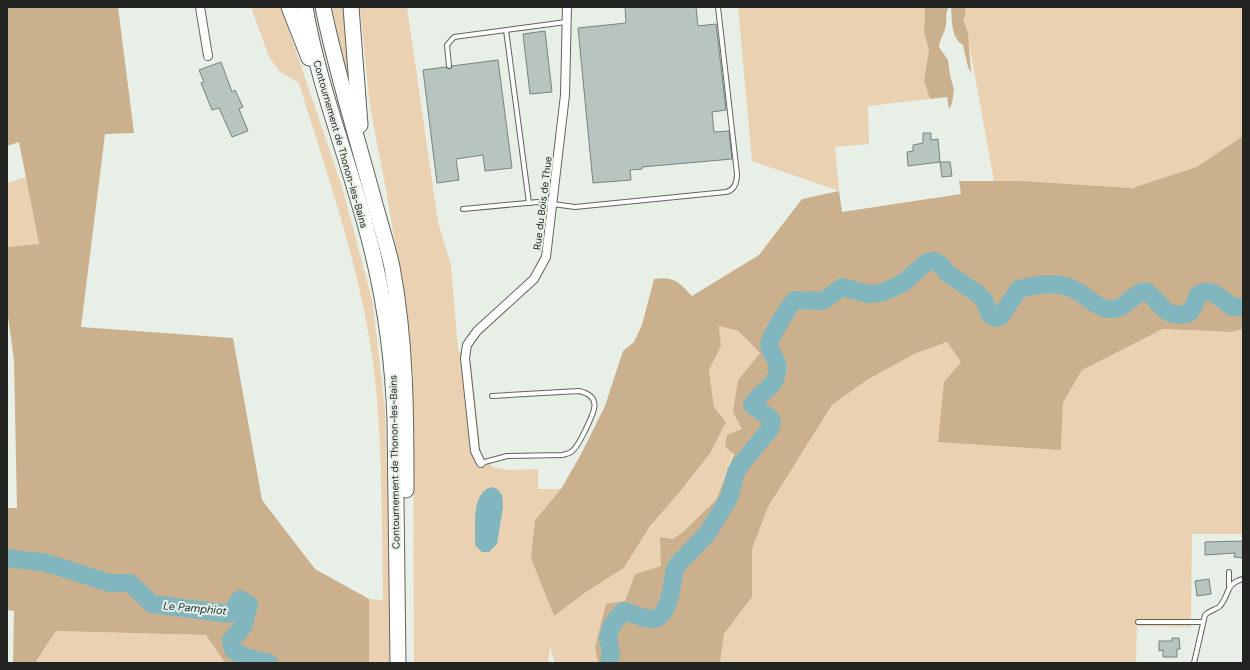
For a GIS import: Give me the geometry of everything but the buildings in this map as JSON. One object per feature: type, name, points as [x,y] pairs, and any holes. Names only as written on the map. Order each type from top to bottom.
[{"type":"highway","points":[[289,7],[335,127]]},
{"type":"highway","name":"Contournement de Thonon-les-Bains","points":[[305,7],[335,127],[375,262],[389,339],[395,408],[401,593],[406,663]]},
{"type":"highway","name":"Contournement de Thonon-les-Bains","points":[[323,7],[341,84],[391,266],[403,340],[406,384],[398,663]]},
{"type":"highway","points":[[351,7],[356,87],[363,160]]},
{"type":"street","points":[[200,7],[208,56]]},
{"type":"street","name":"Rue du Bois de Thue","points":[[481,463],[475,451],[465,358],[467,345],[477,331],[527,287],[538,274],[547,251],[565,95],[567,7]]},
{"type":"lane","points":[[463,209],[529,203],[553,203],[575,207],[726,192],[732,190],[737,182],[737,174],[718,7]]},
{"type":"lane","points":[[449,66],[447,47],[452,38],[566,22]]},
{"type":"lane","points":[[506,30],[529,203]]},
{"type":"lane","points":[[481,463],[507,456],[562,455],[570,453],[576,447],[595,409],[595,402],[591,396],[586,392],[579,391],[492,396]]},
{"type":"lane","points":[[1194,663],[1202,622],[1205,615],[1222,604],[1229,586],[1229,572]]},
{"type":"lane","points":[[1229,586],[1243,579]]},
{"type":"lane","points":[[1138,622],[1202,622]]},
{"type":"shaded area","points":[[7,7],[118,7],[134,133],[105,134],[81,327],[233,338],[262,500],[315,569],[369,599],[369,663],[225,663],[206,635],[56,631],[35,663],[13,663],[14,611],[7,610],[7,508],[17,508],[14,360],[7,309],[7,247],[39,244],[19,142],[7,146]]},
{"type":"shaded area","points":[[251,7],[281,7],[343,190],[373,304],[385,410],[393,663],[369,663],[369,599],[383,600],[382,499],[377,398],[368,331],[362,300],[337,206],[299,83],[280,72],[269,57]]},
{"type":"shaded area","points":[[332,7],[344,7],[348,68],[344,69]]},
{"type":"shaded area","points":[[360,7],[407,7],[438,222],[451,265],[458,350],[471,362],[481,453],[492,467],[508,470],[538,469],[538,489],[561,489],[535,520],[554,616],[586,592],[624,568],[650,526],[679,493],[711,452],[726,422],[714,407],[709,370],[721,346],[719,326],[737,331],[760,353],[738,380],[742,429],[716,500],[684,531],[673,539],[660,537],[662,566],[635,574],[625,601],[595,647],[598,663],[555,663],[550,647],[548,663],[414,663],[413,374],[405,301],[370,106]]},
{"type":"shaded area","points":[[738,7],[925,7],[924,33],[929,50],[924,81],[930,99],[868,106],[869,144],[835,147],[839,191],[752,161]]},
{"type":"shaded area","points":[[925,7],[949,7],[946,26],[939,47],[948,60],[954,90],[952,104],[949,109],[947,97],[930,99],[924,81],[929,50],[924,33]]},
{"type":"shaded area","points":[[951,7],[964,7],[966,10],[964,21],[968,33],[971,73],[968,67],[963,45],[956,38],[954,33]]},
{"type":"shaded area","points":[[964,7],[1243,7],[1243,136],[1198,167],[1132,188],[1023,181],[994,181],[966,26],[966,10]]},
{"type":"shaded area","points":[[1243,136],[1243,329],[1232,332],[1163,329],[1082,370],[1063,403],[1061,450],[938,442],[944,382],[961,362],[947,342],[914,354],[867,380],[832,405],[768,507],[752,549],[752,597],[724,634],[720,663],[598,663],[595,647],[606,604],[625,601],[635,574],[661,566],[660,537],[673,539],[684,531],[716,500],[734,454],[725,447],[727,435],[742,429],[733,412],[738,380],[760,353],[738,331],[719,326],[721,346],[709,370],[714,407],[726,422],[711,452],[679,493],[650,526],[624,568],[586,592],[554,616],[531,558],[535,520],[561,489],[580,456],[605,406],[623,351],[634,342],[642,325],[654,279],[667,278],[676,281],[692,296],[759,255],[802,199],[839,191],[842,212],[961,194],[959,181],[1023,181],[1132,188],[1197,167]]},
{"type":"shaded area","points":[[26,177],[39,245],[7,247],[7,183]]},
{"type":"shaded area","points":[[1163,329],[1232,332],[1243,329],[1243,534],[1192,534],[1191,627],[1137,626],[1136,663],[720,663],[724,634],[752,597],[752,549],[768,507],[832,405],[867,380],[914,354],[947,342],[961,362],[944,382],[1061,450],[1063,403],[1082,370]]},
{"type":"shaded area","points":[[56,631],[206,635],[225,663],[35,663]]},
{"type":"water","points":[[491,487],[497,489],[502,495],[503,507],[497,544],[489,552],[482,552],[475,545],[477,504],[484,491]]},
{"type":"waterway","name":"Le Pamphiot","points":[[609,663],[611,652],[608,638],[612,625],[623,611],[650,619],[657,618],[662,614],[669,600],[675,569],[707,534],[729,498],[736,472],[770,429],[772,422],[770,418],[752,405],[771,385],[776,377],[777,362],[770,350],[769,345],[780,322],[795,300],[823,301],[842,287],[868,294],[881,293],[903,283],[927,262],[935,261],[942,266],[946,272],[978,294],[984,300],[990,315],[997,318],[1000,317],[1019,289],[1046,284],[1060,285],[1077,291],[1098,306],[1108,309],[1119,308],[1145,291],[1151,295],[1164,309],[1173,314],[1180,315],[1189,313],[1194,306],[1197,296],[1207,292],[1216,294],[1232,307],[1243,307]]},
{"type":"waterway","name":"Le Pamphiot","points":[[7,558],[47,563],[109,583],[130,583],[152,604],[230,614],[240,599],[249,605],[243,627],[231,640],[233,650],[245,657],[269,663]]}]
